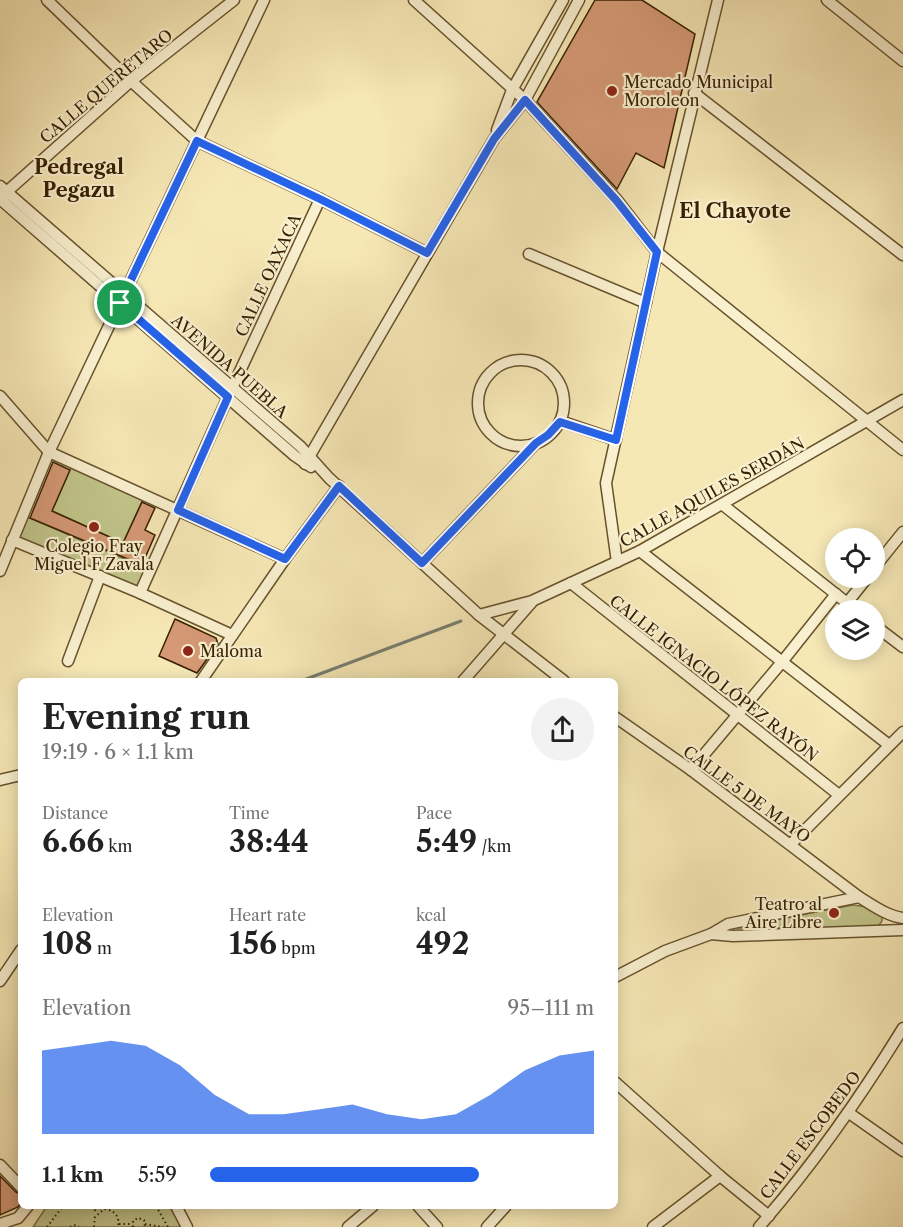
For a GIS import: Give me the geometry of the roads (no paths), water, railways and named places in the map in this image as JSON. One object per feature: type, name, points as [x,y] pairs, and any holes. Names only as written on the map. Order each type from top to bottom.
[{"type":"street","points":[[47,0],[197,141],[427,253]]},
{"type":"street","name":"CALLE QUERÉTARO","points":[[2,194],[131,81],[234,0]]},
{"type":"street","points":[[0,571],[50,452],[264,0]]},
{"type":"street","points":[[414,0],[525,100],[616,200],[657,252],[903,450]]},
{"type":"street","points":[[494,139],[512,90],[563,0]]},
{"type":"street","points":[[308,460],[494,139],[525,100],[579,0]]},
{"type":"street","points":[[617,562],[606,483],[657,252],[718,0]]},
{"type":"street","points":[[827,0],[903,61]]},
{"type":"street","points":[[694,93],[903,255]]},
{"type":"street","name":"AVENIDA PUEBLA","points":[[2,194],[339,486],[479,615],[504,635]]},
{"type":"street","name":"CALLE OAXACA","points":[[140,593],[320,199]]},
{"type":"street","points":[[529,254],[646,303]]},
{"type":"street","points":[[422,563],[536,443],[548,435],[560,422],[564,408],[562,388],[556,376],[546,366],[531,360],[516,359],[504,363],[491,372],[478,395],[477,410],[485,430],[498,442],[522,447],[536,443]]},
{"type":"street","points":[[0,396],[50,452],[285,559]]},
{"type":"street","name":"CALLE AQUILES SERDÁN","points":[[479,615],[532,601],[640,551],[903,400]]},
{"type":"street","points":[[560,422],[616,440]]},
{"type":"street","points":[[203,678],[285,559],[339,486]]},
{"type":"street","points":[[723,505],[843,600]]},
{"type":"street","points":[[885,554],[903,531]]},
{"type":"street","points":[[12,540],[140,593],[232,635]]},
{"type":"street","points":[[640,551],[889,745]]},
{"type":"street","points":[[68,661],[100,576]]},
{"type":"street","name":"CALLE IGNACIO LÓPEZ RAYÓN","points":[[571,584],[839,795]]},
{"type":"street","points":[[849,600],[859,588]]},
{"type":"street","points":[[691,770],[836,594]]},
{"type":"street","name":"CALLE AQUILES SERDÁN","points":[[466,678],[532,601]]},
{"type":"street","points":[[885,633],[903,647]]},
{"type":"street","points":[[504,635],[560,678]]},
{"type":"street","name":"CALLE 5 DE MAYO","points":[[618,719],[691,770],[859,897],[903,918]]},
{"type":"street","points":[[791,844],[903,732]]},
{"type":"street","points":[[0,780],[18,776]]},
{"type":"street","points":[[618,974],[665,951],[711,934],[728,924],[859,897]]},
{"type":"street","points":[[878,908],[884,918],[879,930]]},
{"type":"street","points":[[711,934],[733,936],[903,930]]},
{"type":"street","points":[[0,981],[18,954]]},
{"type":"street","name":"CALLE ESCOBEDO","points":[[759,1227],[849,1113],[903,1028]]},
{"type":"street","points":[[618,1086],[769,1216]]},
{"type":"street","points":[[849,1113],[903,1151]]},
{"type":"street","points":[[0,1165],[18,1184]]},
{"type":"street","points":[[653,1227],[720,1176]]},
{"type":"street","points":[[0,1224],[18,1218],[26,1209]]},
{"type":"street","points":[[178,1209],[187,1227]]},
{"type":"street","points":[[348,1227],[369,1209]]},
{"type":"street","points":[[421,1209],[437,1227]]},
{"type":"street","points":[[487,1227],[503,1209]]},
{"type":"waterway","points":[[309,678],[461,621]]},
{"type":"place","name":"Mercado Municipal Moroleon","points":[[612,91]]},
{"type":"place","name":"Colegio Fray Miguel F Zavala","points":[[94,527]]},
{"type":"place","name":"Maloma","points":[[188,651]]},
{"type":"place","name":"Teatro al Aire Libre","points":[[834,913]]},
{"type":"district","name":"Pedregal Pegazu","points":[[79,178]]},
{"type":"district","name":"El Chayote","points":[[735,211]]}]
